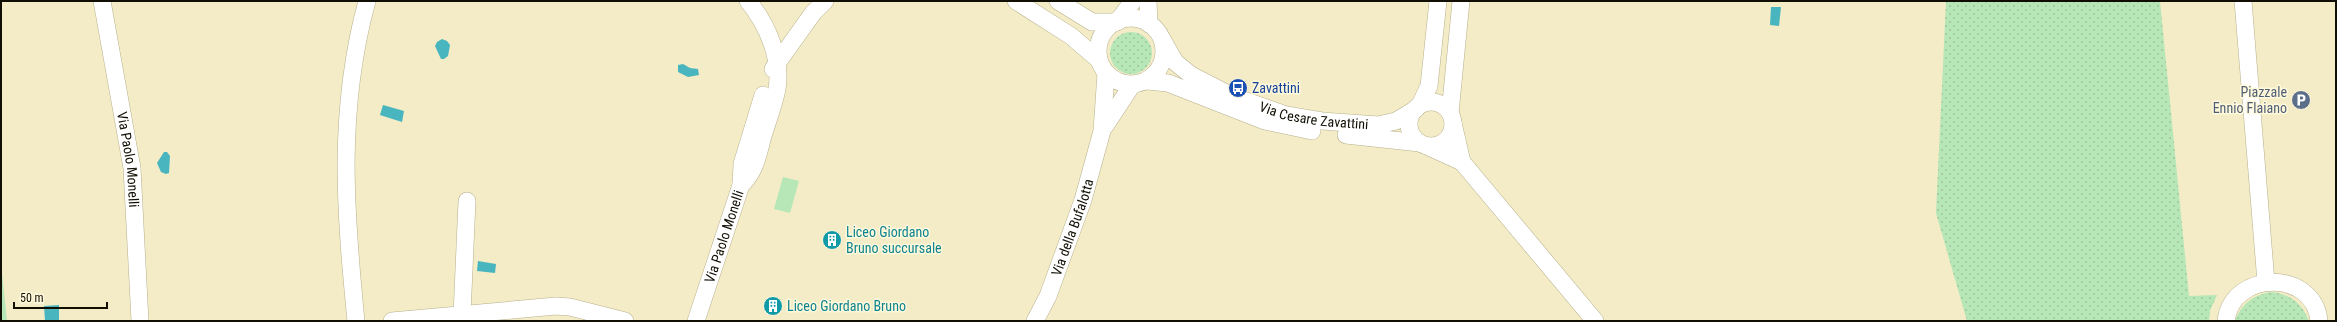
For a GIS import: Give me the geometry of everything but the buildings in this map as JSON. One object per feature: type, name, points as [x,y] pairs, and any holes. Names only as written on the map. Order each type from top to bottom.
[{"type":"street","name":"Via Paolo Monelli","points":[[102,1],[132,168],[140,321]]},
{"type":"street","points":[[356,321],[347,219],[345,151],[350,84],[358,34],[367,1]]},
{"type":"street","points":[[748,1],[764,24],[776,62]]},
{"type":"street","points":[[776,62],[813,13],[826,1]]},
{"type":"street","points":[[1024,3],[1071,36],[1118,82],[1139,83],[1158,72],[1163,63],[1164,50],[1162,39],[1149,24],[1133,18],[1116,22],[1092,22],[1058,1]]},
{"type":"street","points":[[1103,67],[1098,51],[1101,38],[1108,28],[1116,22],[1133,1]]},
{"type":"street","points":[[1148,1],[1149,24]]},
{"type":"street","points":[[1438,1],[1429,86],[1410,119],[1410,128],[1413,136],[1424,145],[1439,145],[1447,140],[1452,118],[1462,1]]},
{"type":"street","points":[[2243,1],[2266,282]]},
{"type":"street","name":"Via Cesare Zavattini","points":[[1162,39],[1175,62],[1191,76],[1239,99],[1286,115],[1322,121],[1378,125],[1396,121],[1418,107]]},
{"type":"street","name":"Via Paolo Monelli","points":[[696,321],[741,185],[744,157],[766,84],[776,62]]},
{"type":"street","name":"Via della Bufalotta","points":[[1102,131],[1103,67]]},
{"type":"street","name":"Via Cesare Zavattini","points":[[1139,83],[1168,83],[1243,114],[1287,127],[1424,145],[1462,162],[1595,321]]},
{"type":"street","name":"Via della Bufalotta","points":[[1035,321],[1048,296],[1067,248],[1083,200],[1102,131],[1119,101],[1139,83]]},
{"type":"street","points":[[1418,107],[1435,103],[1445,107],[1452,118]]},
{"type":"street","name":"Via Cesare Zavattini","points":[[1452,118],[1462,162]]},
{"type":"street","points":[[453,317],[467,201]]},
{"type":"street","points":[[2226,321],[2232,303],[2242,293],[2253,285],[2266,282],[2280,282],[2293,286],[2305,294],[2313,304],[2319,321]]},
{"type":"street","points":[[392,321],[453,317],[556,306],[570,307],[625,321]]},
{"type":"green space","points":[[1946,1],[2160,1],[2189,296],[2217,295],[2210,311],[2209,321],[1967,321],[1936,213]]},
{"type":"green space","points":[[1127,32],[1135,32],[1143,35],[1149,41],[1152,53],[1149,65],[1143,71],[1135,74],[1127,74],[1119,71],[1113,65],[1110,57],[1110,49],[1113,41],[1119,35]]},
{"type":"green space","points":[[783,177],[799,181],[790,213],[774,209]]},
{"type":"green space","points":[[1,263],[7,321],[1,321]]},
{"type":"green space","points":[[2272,292],[2285,295],[2295,301],[2303,309],[2309,321],[2235,321],[2241,309],[2249,301],[2259,295]]},
{"type":"water","points":[[1771,7],[1781,7],[1779,26],[1770,25]]},
{"type":"water","points":[[442,39],[447,41],[450,45],[448,56],[444,59],[441,59],[435,46],[437,42]]},
{"type":"water","points":[[683,64],[690,68],[698,69],[699,75],[688,77],[678,72],[678,65]]},
{"type":"water","points":[[383,105],[404,111],[402,122],[380,115]]},
{"type":"water","points":[[164,152],[167,152],[170,156],[169,173],[166,174],[161,172],[157,163]]},
{"type":"water","points":[[478,261],[496,264],[495,273],[477,271]]},
{"type":"water","points":[[59,305],[59,321],[45,321],[44,306]]},
{"type":"place","name":"Zavattini","points":[[1238,88]]},
{"type":"place","name":"Piazzale Ennio Flaiano","points":[[2301,100]]},
{"type":"place","name":"Liceo Giordano Bruno succursale","points":[[832,240]]},
{"type":"place","name":"Liceo Giordano Bruno","points":[[773,306]]}]
